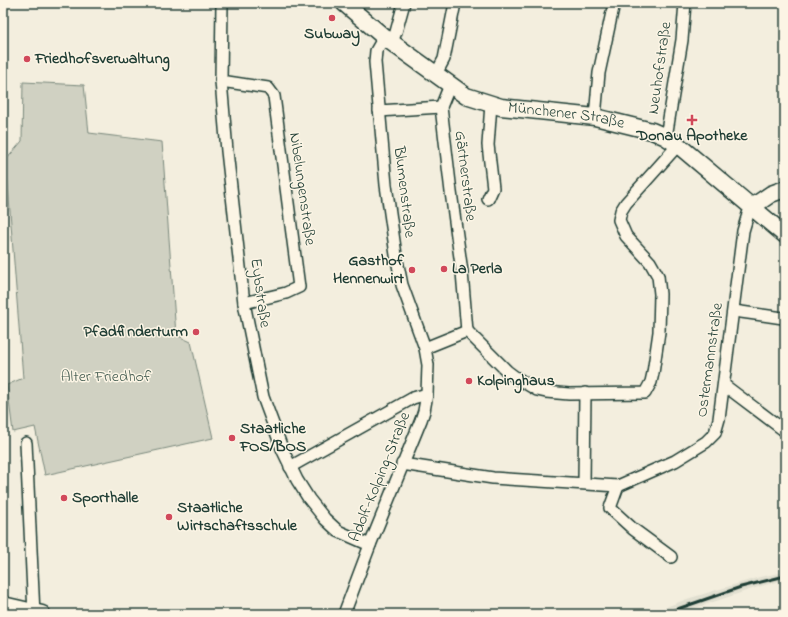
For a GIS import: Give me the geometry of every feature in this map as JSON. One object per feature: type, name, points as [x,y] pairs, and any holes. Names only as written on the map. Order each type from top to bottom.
[{"type":"main road","name":"Münchener Straße","points":[[344,3],[388,40],[466,96],[506,108],[595,117],[652,131],[672,141],[785,235]]},
{"type":"main road","points":[[752,207],[771,194],[785,188]]},
{"type":"main road","points":[[3,605],[36,613]]},
{"type":"street","name":"Eybstraße","points":[[222,3],[221,80],[227,152],[244,302],[263,397],[290,467],[309,499],[325,519],[338,531],[370,545]]},
{"type":"street","name":"Blumenstraße","points":[[404,3],[396,32],[376,51],[375,62],[386,185],[402,284],[425,348]]},
{"type":"street","points":[[436,74],[444,59],[455,3]]},
{"type":"street","points":[[595,117],[599,73],[614,3]]},
{"type":"street","name":"Neuhofstraße","points":[[672,141],[685,3]]},
{"type":"street","name":"Nibelungenstraße","points":[[221,80],[268,88],[274,96],[299,287],[286,293],[244,302]]},
{"type":"street","name":"Gärtnerstraße","points":[[450,85],[441,107],[462,272],[467,331]]},
{"type":"street","points":[[488,200],[493,188],[488,145],[491,104]]},
{"type":"street","points":[[379,111],[441,107]]},
{"type":"street","points":[[425,348],[467,331],[507,371],[532,387],[546,392],[569,394],[646,393],[651,382],[660,332],[660,294],[658,276],[650,262],[626,236],[619,220],[621,211],[626,203],[672,141]]},
{"type":"street","name":"Ostermannstraße","points":[[402,464],[493,478],[618,486],[675,462],[706,442],[715,433],[719,418],[745,222],[752,207]]},
{"type":"street","points":[[734,311],[785,319]]},
{"type":"street","name":"Adolf-Kolping-Straße","points":[[344,614],[424,411],[427,394],[428,365],[425,348]]},
{"type":"street","points":[[724,385],[785,431]]},
{"type":"street","points":[[584,483],[585,393]]},
{"type":"street","points":[[290,467],[413,398],[427,394]]},
{"type":"street","points":[[26,443],[36,613]]},
{"type":"street","points":[[618,486],[610,508],[633,529],[671,556]]},
{"type":"shaded area","points":[[785,572],[785,580],[761,586],[677,614],[648,614],[687,599],[760,577]]},
{"type":"green space","name":"Alter Friedhof","points":[[23,82],[84,85],[89,133],[162,142],[176,335],[191,342],[213,438],[45,475],[35,427],[13,432],[7,385],[23,378],[6,160],[22,141]]},
{"type":"railway","points":[[663,614],[741,587],[785,576]]},
{"type":"place","name":"Subway","points":[[332,18]]},
{"type":"place","name":"Friedhofsverwaltung","points":[[27,59]]},
{"type":"place","name":"Donau Apotheke","points":[[692,120]]},
{"type":"place","name":"La Perla","points":[[444,269]]},
{"type":"place","name":"Gasthof Hennenwirt","points":[[412,270]]},
{"type":"place","name":"Pfadfinderturm","points":[[196,332]]},
{"type":"place","name":"Kolpinghaus","points":[[469,381]]},
{"type":"place","name":"Staatliche FOS/BOS","points":[[232,438]]},
{"type":"place","name":"Sporthalle","points":[[64,498]]},
{"type":"place","name":"Staatliche Wirtschaftsschule","points":[[169,517]]}]
